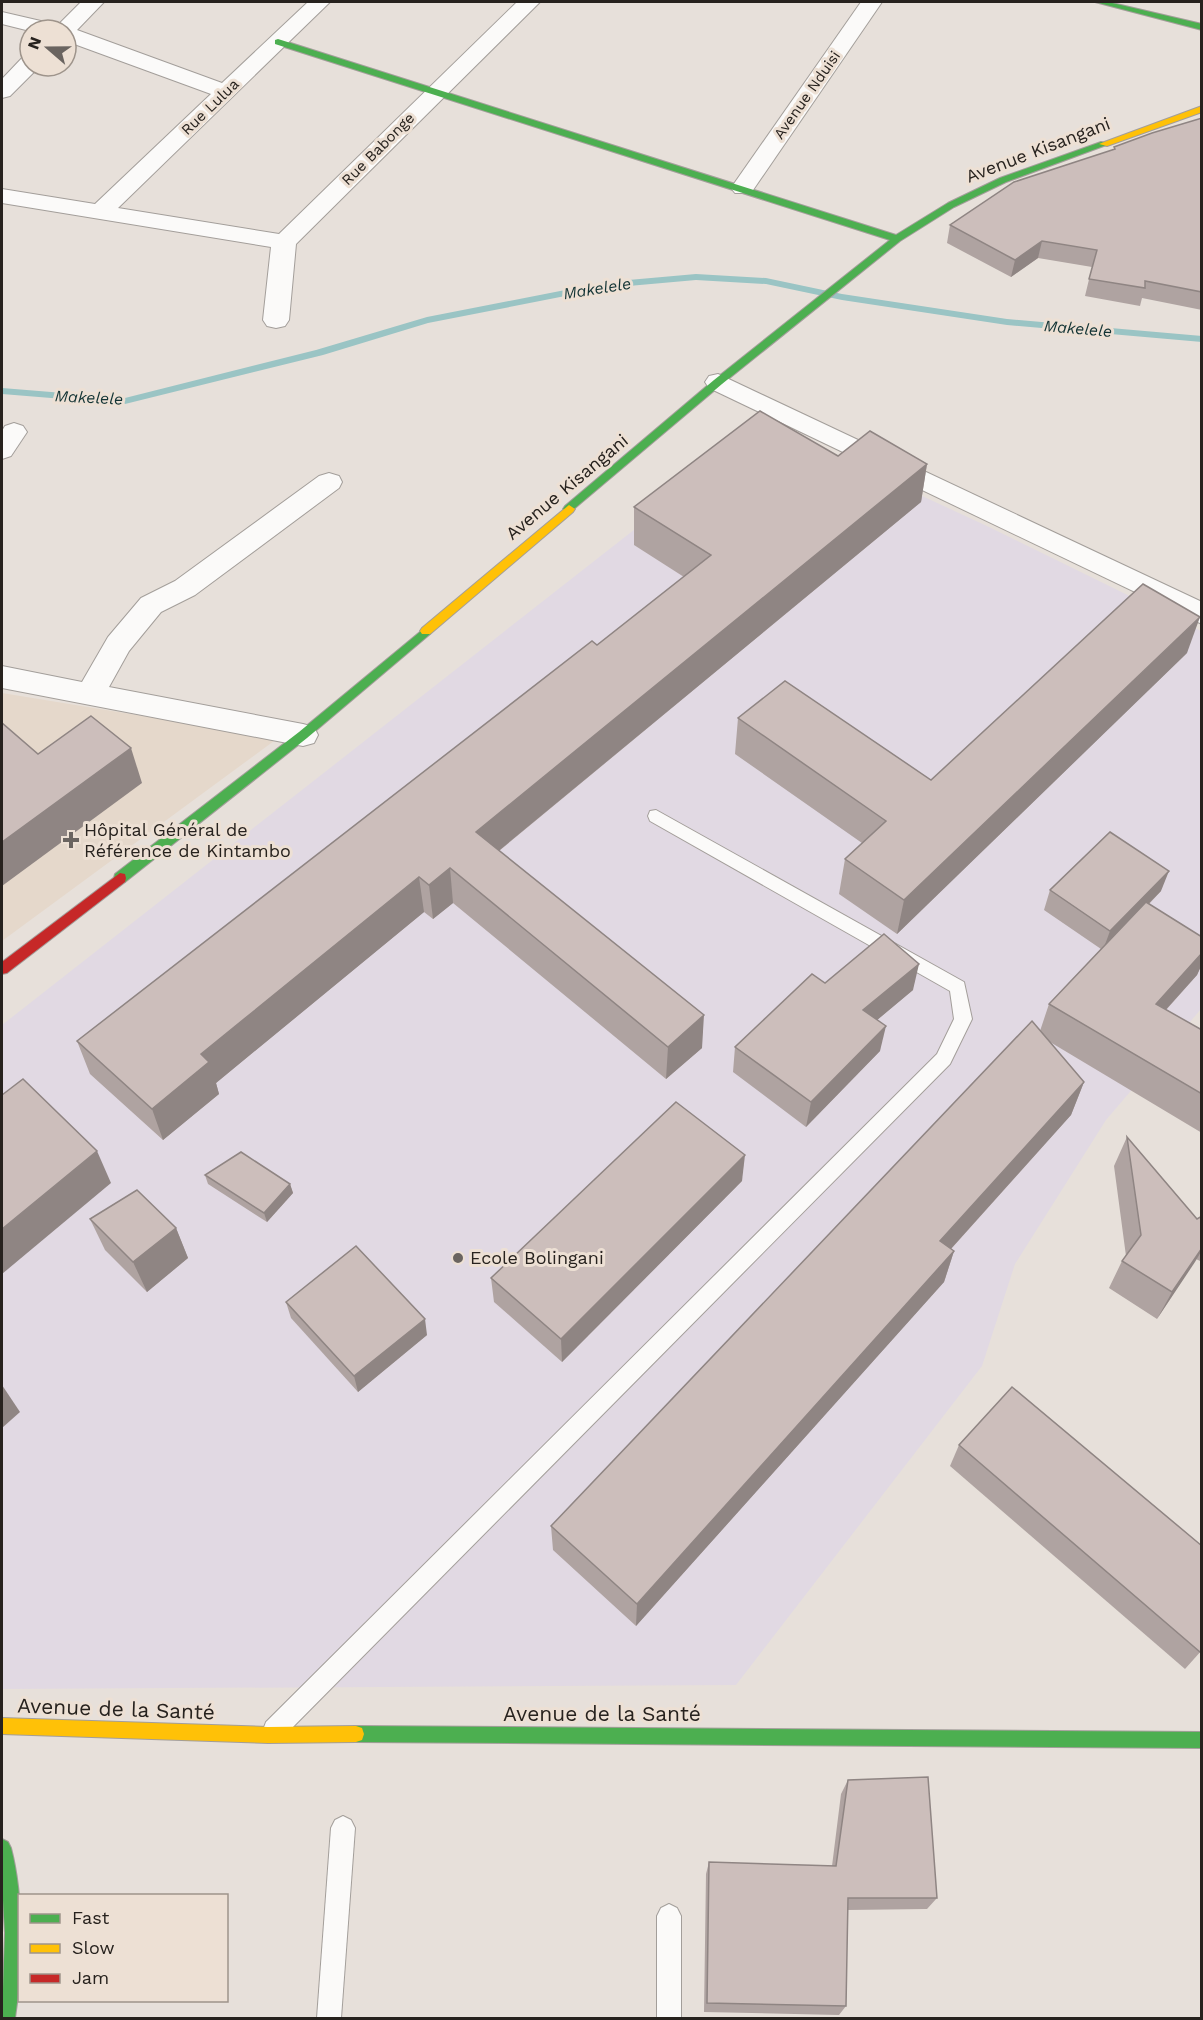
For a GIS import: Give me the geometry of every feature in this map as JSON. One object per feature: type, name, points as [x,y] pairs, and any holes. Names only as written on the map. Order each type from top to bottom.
[{"type":"street","points":[[78,18],[93,2]]},
{"type":"street","name":"Rue Lulua","points":[[99,213],[320,2]]},
{"type":"street","name":"Rue Babonge","points":[[284,242],[436,90],[507,26],[529,2]]},
{"type":"street","name":"Avenue Nduisi","points":[[743,188],[871,2]]},
{"type":"street","points":[[1099,2],[1202,27]]},
{"type":"street","points":[[2,18],[18,22]]},
{"type":"street","points":[[78,37],[226,92]]},
{"type":"street","points":[[278,42],[436,90],[897,239]]},
{"type":"street","points":[[2,91],[18,75]]},
{"type":"street","name":"Avenue Kisangani","points":[[2,969],[303,735],[718,382],[897,239],[951,204],[1003,180],[1202,109]]},
{"type":"street","points":[[2,196],[284,242],[276,320]]},
{"type":"street","points":[[718,382],[1202,614]]},
{"type":"street","points":[[90,694],[118,644],[151,605],[185,588],[329,482]]},
{"type":"street","points":[[2,677],[303,735]]},
{"type":"street","name":"Avenue de la Santé","points":[[2,1726],[268,1736],[351,1734],[1202,1740]]},
{"type":"street","points":[[2,1848],[9,1866],[15,1954],[6,2019]]},
{"type":"lane","points":[[268,1736],[944,1059],[963,1019],[958,987],[657,816]]},
{"type":"lane","points":[[329,2019],[343,1828]]},
{"type":"lane","points":[[669,1916],[669,2019]]},
{"type":"shaded area","points":[[759,432],[823,450],[989,527],[1201,631],[1201,1009],[1106,1120],[1015,1264],[982,1366],[736,1685],[2,1689],[2,1025]]},
{"type":"shaded area","name":"Hôpital Général de Référence de Kintambo","points":[[2,693],[278,738],[2,941]]},
{"type":"building","points":[[1202,118],[1202,292],[1145,281],[1145,288],[1089,279],[1097,250],[1042,241],[1015,260],[950,225],[1014,182],[1115,149],[1114,147],[1152,133]]},
{"type":"building","points":[[760,411],[838,456],[870,431],[927,464],[476,832],[704,1015],[668,1047],[450,868],[429,885],[419,877],[201,1054],[209,1062],[152,1109],[77,1041],[592,641],[597,645],[711,555],[634,507]]},
{"type":"building","points":[[1143,584],[1200,617],[904,900],[845,859],[886,821],[738,718],[785,681],[931,780]]},
{"type":"building","points":[[91,716],[131,748],[2,842],[2,723],[38,754]]},
{"type":"building","points":[[1110,832],[1169,871],[1110,931],[1050,890]]},
{"type":"building","points":[[1146,902],[1202,937],[1202,953],[1156,1004],[1202,1030],[1202,1094],[1049,1004]]},
{"type":"building","points":[[884,934],[919,964],[863,1010],[886,1026],[811,1102],[735,1047],[812,974],[825,983]]},
{"type":"building","points":[[1032,1021],[1084,1082],[940,1241],[954,1251],[637,1604],[551,1526]]},
{"type":"building","points":[[23,1079],[97,1151],[2,1229],[2,1095]]},
{"type":"building","points":[[676,1102],[745,1155],[561,1339],[491,1278]]},
{"type":"building","points":[[1127,1137],[1197,1219],[1202,1216],[1202,1248],[1172,1292],[1122,1261],[1141,1235]]},
{"type":"building","points":[[241,1152],[290,1184],[264,1213],[205,1175]]},
{"type":"building","points":[[137,1190],[176,1228],[133,1262],[90,1219]]},
{"type":"building","points":[[356,1246],[425,1319],[354,1376],[286,1302]]},
{"type":"building","points":[[1012,1387],[1202,1546],[1202,1650],[1200,1652],[959,1445]]},
{"type":"building","points":[[928,1777],[937,1898],[848,1898],[846,2006],[707,2003],[709,1862],[836,1866],[848,1780]]},
{"type":"waterway","name":"Makelele","points":[[2,391],[125,401],[319,353],[427,320],[606,285],[696,277],[766,281],[842,297],[1007,322],[1202,339]]},
{"type":"traffic: fast","points":[[1099,2],[1202,27]]},
{"type":"traffic: fast","points":[[278,42],[897,239]]},
{"type":"traffic: fast","points":[[569,509],[718,382],[897,239],[951,205],[1003,180],[1104,144]]},
{"type":"traffic: fast","points":[[120,878],[303,735],[426,631]]},
{"type":"traffic: fast","points":[[356,1734],[1202,1740]]},
{"type":"traffic: fast","points":[[2,1848],[11,1890],[14,1933],[6,2018]]},
{"type":"traffic: slow","points":[[1104,144],[1202,109]]},
{"type":"traffic: slow","points":[[426,631],[569,509]]},
{"type":"traffic: slow","points":[[2,1726],[268,1735],[356,1734]]},
{"type":"traffic: jam","points":[[2,969],[120,878]]},
{"type":"place","name":"Hôpital Général de Référence de Kintambo","points":[[71,840]]},
{"type":"place","name":"Ecole Bolingani","points":[[458,1258]]}]
